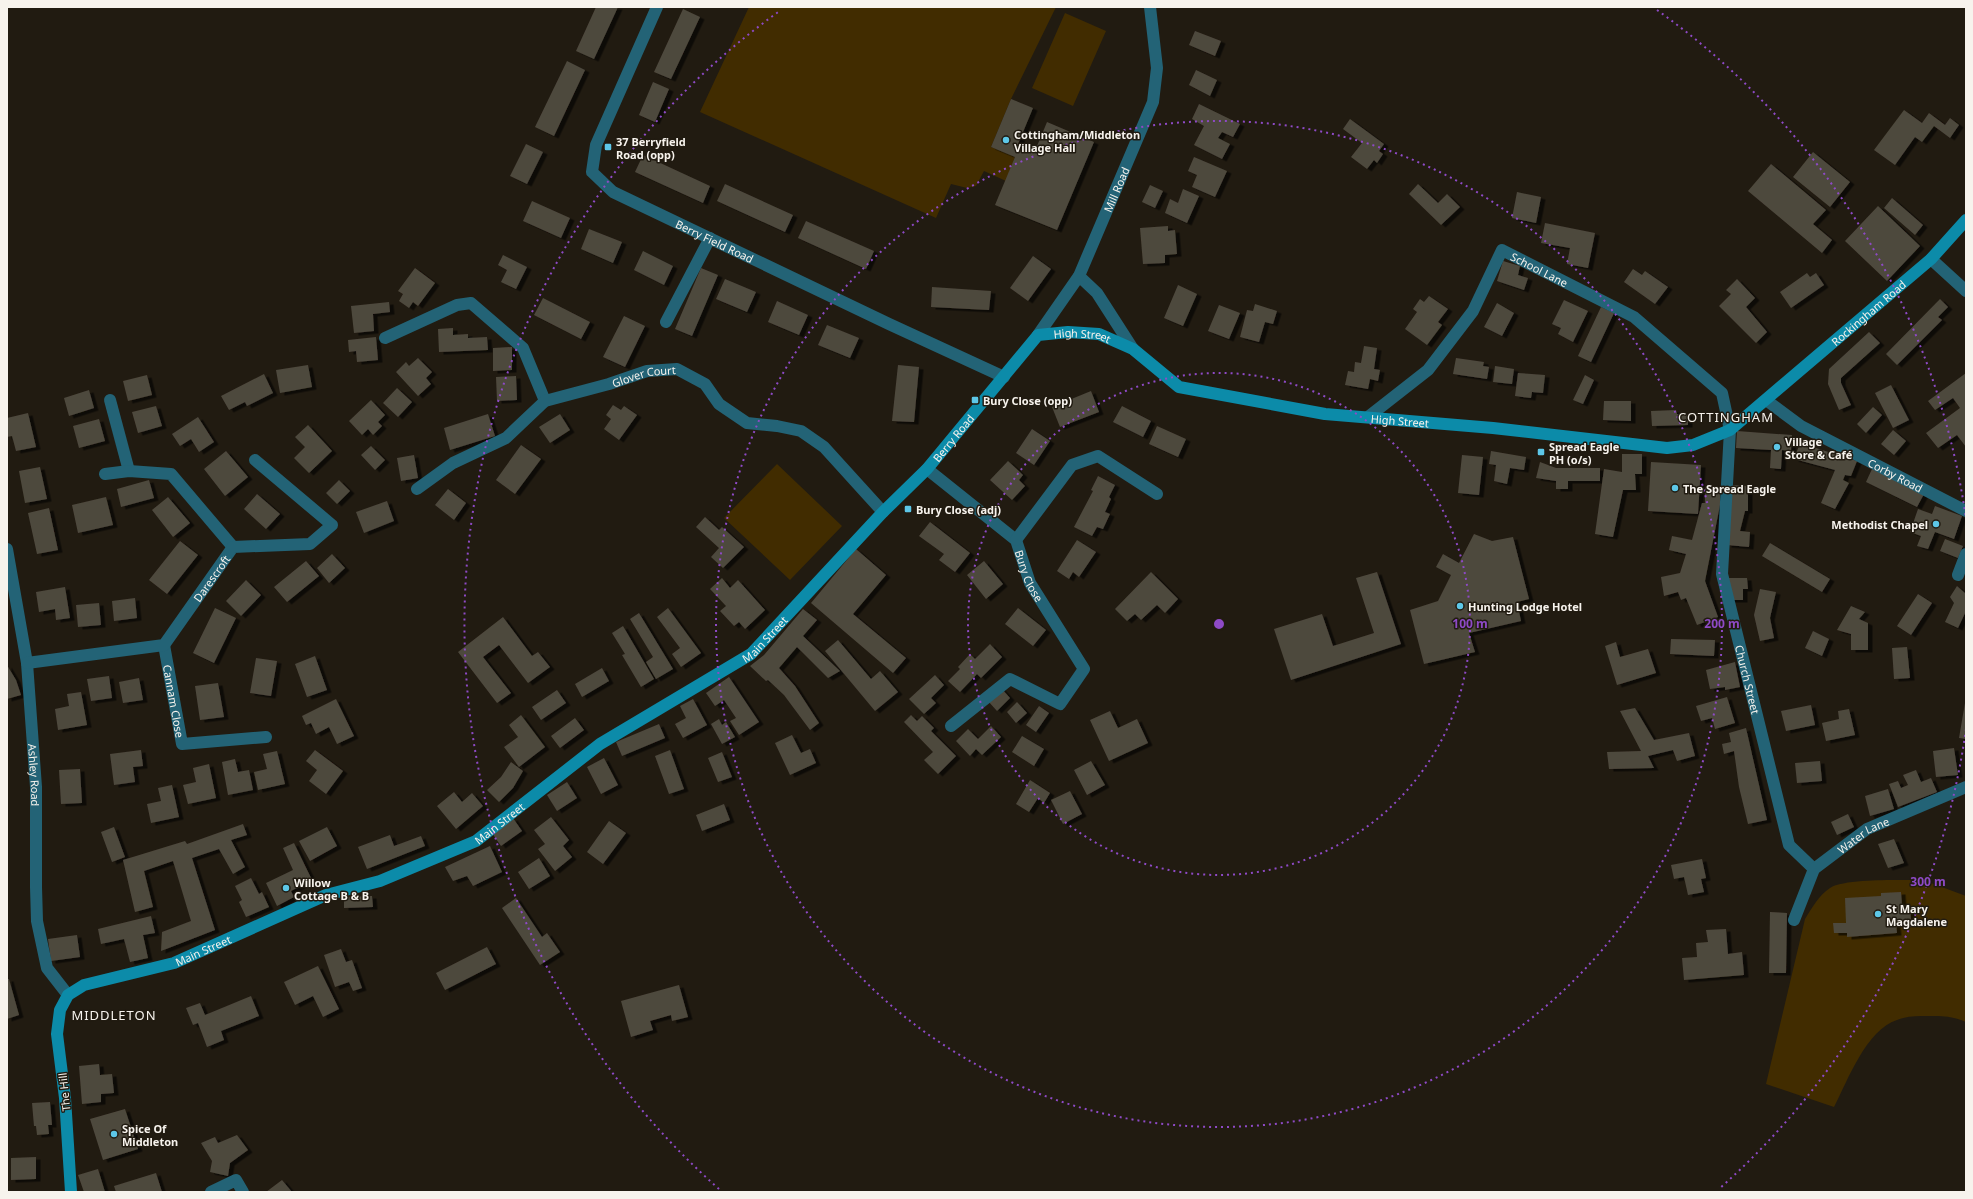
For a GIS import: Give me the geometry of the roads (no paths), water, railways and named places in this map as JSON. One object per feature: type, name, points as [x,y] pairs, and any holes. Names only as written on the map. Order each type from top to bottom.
[{"type":"main road","name":"Rockingham Road","points":[[1766,400],[1814,356],[1931,259],[1966,220]]},
{"type":"main road","name":"High Street","points":[[1038,335],[1068,332],[1099,334],[1133,349],[1179,387],[1324,414],[1493,428],[1667,448],[1693,445],[1730,430],[1766,400]]},
{"type":"main road","name":"Berry Road","points":[[862,535],[926,470],[1038,335]]},
{"type":"main road","name":"Main Street","points":[[68,995],[84,985],[174,963],[326,895],[380,881],[476,841],[600,744],[751,654],[862,535]]},
{"type":"main road","name":"The Hill","points":[[68,995],[60,1010],[57,1034],[65,1098],[70,1192]]},
{"type":"street","name":"Berry Field Road","points":[[657,7],[596,145],[592,172],[613,192],[889,324],[1004,377]]},
{"type":"street","name":"Mill Road","points":[[1038,335],[1079,276],[1153,102],[1157,68],[1150,7]]},
{"type":"street","points":[[666,322],[710,238]]},
{"type":"street","name":"School Lane","points":[[1368,417],[1428,370],[1473,311],[1502,250],[1634,317],[1722,393],[1730,430]]},
{"type":"street","points":[[1931,259],[1966,291]]},
{"type":"street","points":[[1079,276],[1097,293],[1133,349]]},
{"type":"street","points":[[386,338],[457,305],[471,303],[523,348],[545,401]]},
{"type":"street","name":"Glover Court","points":[[417,489],[453,463],[506,438],[545,401],[609,384],[647,371],[677,369],[705,384],[719,404],[747,423],[777,426],[801,431],[824,447],[883,512]]},
{"type":"street","points":[[110,400],[129,471]]},
{"type":"street","name":"Corby Road","points":[[1766,400],[1801,426],[1966,511]]},
{"type":"street","name":"Church Street","points":[[1730,430],[1722,574],[1789,845],[1814,869]]},
{"type":"street","points":[[1016,540],[1072,465],[1098,456],[1157,494]]},
{"type":"street","name":"Darescroft","points":[[164,645],[233,547],[310,544],[332,525],[255,460]]},
{"type":"street","name":"Bury Close","points":[[926,470],[1016,540],[1030,583],[1084,669],[1060,704],[1010,679],[951,726]]},
{"type":"street","points":[[105,474],[129,471],[171,474],[233,547]]},
{"type":"street","name":"Ashley Road","points":[[7,549],[27,663],[36,787],[36,887],[38,921],[47,968],[68,995]]},
{"type":"street","points":[[1958,575],[1966,554]]},
{"type":"street","points":[[27,663],[164,645]]},
{"type":"street","name":"Cannam Close","points":[[164,645],[182,744],[266,737]]},
{"type":"street","name":"Water Lane","points":[[1814,869],[1867,829],[1966,787]]},
{"type":"street","points":[[1794,920],[1814,869]]},
{"type":"street","points":[[212,1192],[236,1180],[243,1192]]},
{"type":"place","name":"Cottingham/Middleton Village Hall","points":[[1006,140]]},
{"type":"place","name":"37 Berryfield Road (opp)","points":[[608,147]]},
{"type":"place","name":"Bury Close (opp)","points":[[975,400]]},
{"type":"place","name":"Village Store & Café","points":[[1777,447]]},
{"type":"place","name":"Spread Eagle PH (o/s)","points":[[1541,452]]},
{"type":"place","name":"The Spread Eagle","points":[[1675,488]]},
{"type":"place","name":"Bury Close (adj)","points":[[908,509]]},
{"type":"place","name":"Methodist Chapel","points":[[1936,524]]},
{"type":"place","name":"Hunting Lodge Hotel","points":[[1460,606]]},
{"type":"place","name":"Willow Cottage B & B","points":[[286,888]]},
{"type":"place","name":"St Mary Magdalene","points":[[1878,914]]},
{"type":"place","name":"Spice Of Middleton","points":[[114,1134]]},
{"type":"district","name":"COTTINGHAM","points":[[1726,417]]},
{"type":"district","name":"MIDDLETON","points":[[114,1015]]}]
